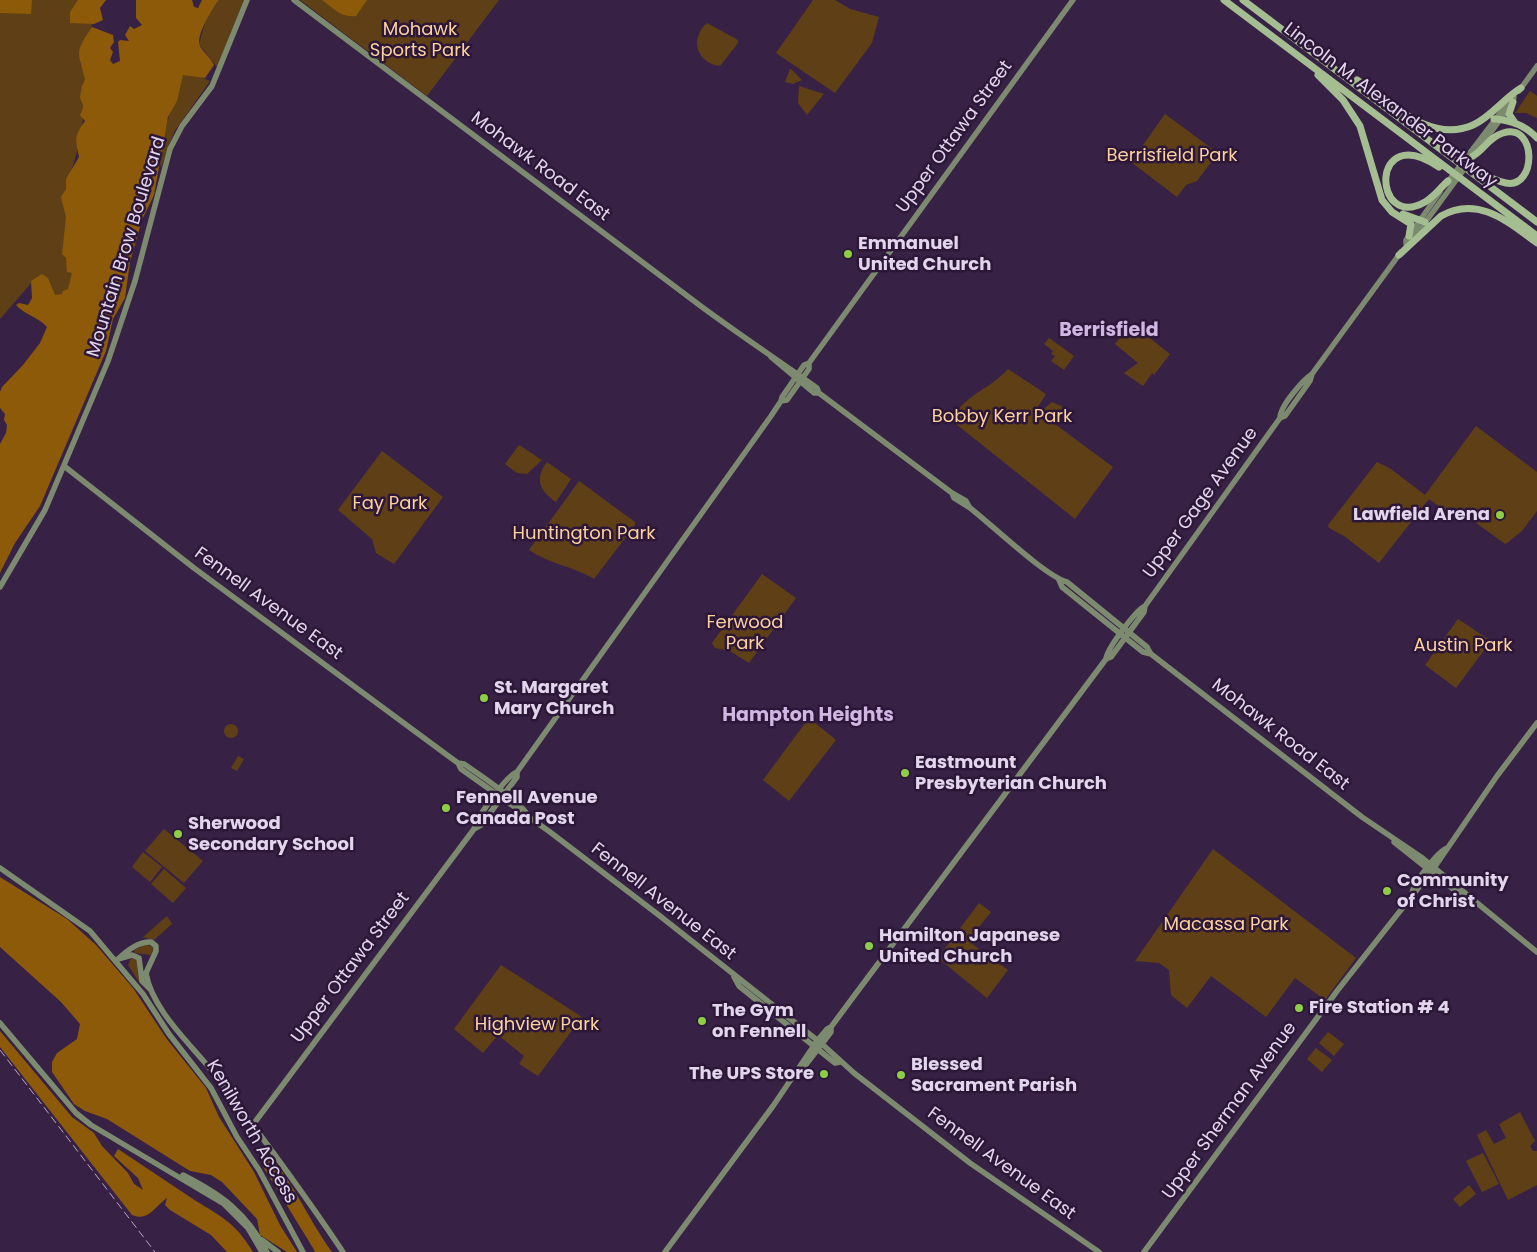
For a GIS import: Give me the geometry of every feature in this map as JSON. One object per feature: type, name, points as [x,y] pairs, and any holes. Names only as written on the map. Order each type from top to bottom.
[{"type":"highway","name":"Lincoln M. Alexander Parkway","points":[[1224,0],[1537,236]]},
{"type":"highway","name":"Lincoln M. Alexander Parkway","points":[[1243,0],[1537,222]]},
{"type":"highway","points":[[1312,52],[1410,116],[1429,127],[1442,130],[1456,130],[1473,125],[1521,88]]},
{"type":"highway","points":[[1310,65],[1352,111],[1364,136],[1378,192],[1389,208],[1411,224],[1409,236]]},
{"type":"highway","points":[[1513,100],[1509,114],[1516,123]]},
{"type":"highway","points":[[1497,119],[1516,123],[1529,130],[1537,138]]},
{"type":"highway","points":[[1452,157],[1497,181],[1512,184],[1524,180],[1530,174],[1536,161],[1532,144],[1524,136],[1510,132],[1491,139],[1471,154]]},
{"type":"highway","points":[[1450,183],[1427,201],[1416,206],[1406,206],[1390,198],[1386,191],[1384,178],[1386,171],[1394,160],[1412,154],[1434,163],[1470,188],[1480,192]]},
{"type":"highway","points":[[1389,208],[1422,221]]},
{"type":"highway","points":[[1399,255],[1441,216],[1459,209],[1481,209],[1492,212],[1537,243]]},
{"type":"main road","name":"Mountain Brow Boulevard","points":[[0,586],[45,510],[122,325],[170,149],[182,126],[212,86],[247,0]]},
{"type":"main road","name":"Mohawk Road East","points":[[294,0],[770,356],[799,378],[814,393],[818,393],[952,493],[954,498],[970,508],[1059,580],[1066,582],[1125,633],[1147,648],[1151,654],[1391,838],[1407,846],[1462,896],[1468,898],[1537,952]]},
{"type":"main road","name":"Upper Ottawa Street","points":[[252,1126],[474,829],[476,822],[500,794],[511,774],[517,772],[782,401],[787,400],[804,365],[809,363],[1073,0]]},
{"type":"main road","name":"Upper Gage Avenue","points":[[665,1252],[796,1073],[801,1072],[826,1029],[832,1027],[1106,659],[1106,654],[1125,633],[1140,609],[1145,606],[1280,418],[1285,416],[1310,382],[1312,374],[1399,255],[1409,236],[1537,66]]},
{"type":"main road","name":"Upper Gage Avenue","points":[[1406,244],[1410,242],[1422,221]]},
{"type":"main road","name":"Fennell Avenue East","points":[[64,466],[180,558],[458,763],[461,769],[526,811],[528,816],[732,975],[739,986],[838,1058],[840,1062],[970,1163],[1099,1252]]},
{"type":"main road","name":"Upper Sherman Avenue","points":[[1144,1252],[1412,893],[1446,852],[1537,723]]},
{"type":"main road","name":"Kenilworth Access","points":[[0,868],[90,931],[106,949],[120,960],[125,972],[211,1088],[259,1170],[275,1203],[303,1252]]},
{"type":"main road","points":[[120,960],[120,955],[145,942],[154,944],[156,952],[146,973],[151,990]]},
{"type":"main road","points":[[120,960],[132,955],[139,958],[142,981],[151,990],[176,1029],[216,1076],[284,1166],[343,1252]]},
{"type":"main road","points":[[0,1023],[76,1113],[91,1125],[222,1197],[237,1209],[264,1242],[278,1252]]},
{"type":"main road","points":[[154,1161],[235,1213],[248,1228],[262,1252]]},
{"type":"main road","points":[[256,1232],[267,1252]]},
{"type":"main road","name":"Kenilworth Access","points":[[294,1236],[307,1252]]},
{"type":"green space","points":[[0,0],[100,0],[80,62],[86,82],[84,113],[77,152],[65,191],[92,212],[66,297],[50,297],[32,282],[0,319]]},
{"type":"green space","points":[[219,0],[244,0],[217,67],[199,44],[206,20]]},
{"type":"green space","name":"Mohawk Sports Park","points":[[300,0],[499,0],[427,96]]},
{"type":"green space","points":[[813,0],[835,0],[850,9],[879,17],[872,43],[835,93],[776,53]]},
{"type":"green space","points":[[707,23],[738,40],[738,43],[720,66],[706,60],[698,49],[698,36],[701,29]]},
{"type":"green space","points":[[790,69],[802,80],[793,84],[785,82]]},
{"type":"green space","points":[[183,74],[198,76],[210,81],[174,132],[161,168],[161,147]]},
{"type":"green space","points":[[799,86],[824,94],[807,115],[798,103]]},
{"type":"green space","points":[[1530,91],[1537,96],[1537,118],[1526,113],[1515,113]]},
{"type":"green space","name":"Berrisfield Park","points":[[1165,114],[1218,153],[1197,181],[1186,185],[1177,197],[1131,162]]},
{"type":"green space","points":[[1131,323],[1170,354],[1154,375],[1152,373],[1143,386],[1124,373],[1138,363],[1115,344]]},
{"type":"green space","points":[[1049,338],[1074,356],[1064,370],[1051,361],[1055,356],[1051,354],[1053,351],[1044,344]]},
{"type":"green space","name":"Bobby Kerr Park","points":[[1008,369],[1046,394],[1036,410],[1113,467],[1075,519],[951,420],[963,404]]},
{"type":"green space","points":[[1052,402],[1063,407],[1054,419],[1041,411]]},
{"type":"green space","points":[[1476,426],[1537,472],[1537,511],[1522,531],[1507,543],[1505,544],[1461,512],[1456,519],[1429,499],[1379,563],[1344,536],[1329,528],[1328,525],[1377,462],[1391,469],[1425,495]]},
{"type":"green space","points":[[519,445],[542,460],[527,474],[517,473],[505,464]]},
{"type":"green space","name":"Fay Park","points":[[382,451],[443,497],[394,564],[376,553],[372,539],[338,510]]},
{"type":"green space","points":[[547,462],[571,479],[556,502],[546,494],[541,484],[541,474]]},
{"type":"green space","name":"Huntington Park","points":[[579,481],[635,522],[635,525],[594,579],[545,559],[529,550]]},
{"type":"green space","name":"Ferwood Park","points":[[762,574],[796,598],[749,663],[730,651],[715,648],[712,643]]},
{"type":"green space","name":"Austin Park","points":[[1458,619],[1491,641],[1456,688],[1425,665]]},
{"type":"green space","points":[[809,718],[836,740],[789,801],[763,780]]},
{"type":"green space","points":[[228,724],[234,724],[238,731],[234,738],[228,738],[224,734],[224,728]]},
{"type":"green space","points":[[238,756],[244,759],[237,771],[231,768]]},
{"type":"green space","points":[[164,829],[203,861],[184,883],[145,851]]},
{"type":"green space","name":"Macassa Park","points":[[1213,849],[1356,958],[1325,1000],[1295,978],[1266,1017],[1211,976],[1187,1008],[1171,995],[1169,970],[1159,963],[1135,961]]},
{"type":"green space","points":[[143,852],[162,867],[150,882],[132,867]]},
{"type":"green space","points":[[164,869],[186,888],[173,903],[151,884]]},
{"type":"green space","points":[[979,903],[991,912],[968,941],[1008,970],[987,998],[938,958]]},
{"type":"green space","points":[[167,916],[172,924],[154,940],[143,937]]},
{"type":"green space","points":[[147,944],[154,948],[151,955],[135,953],[134,950]]},
{"type":"green space","points":[[131,958],[137,960],[140,983],[154,1005],[128,965]]},
{"type":"green space","name":"Highview Park","points":[[501,965],[582,1017],[538,1076],[519,1064],[524,1056],[498,1035],[483,1053],[454,1029]]},
{"type":"green space","points":[[1328,1032],[1344,1044],[1334,1056],[1319,1043]]},
{"type":"green space","points":[[1316,1048],[1332,1060],[1322,1072],[1307,1059]]},
{"type":"green space","points":[[1520,1112],[1535,1141],[1530,1146],[1533,1151],[1537,1151],[1537,1185],[1508,1200],[1477,1135],[1486,1130],[1494,1144],[1506,1138],[1499,1124]]},
{"type":"green space","points":[[1483,1153],[1499,1184],[1482,1192],[1466,1161]]},
{"type":"green space","points":[[1469,1185],[1476,1194],[1460,1207],[1453,1199]]},
{"type":"shaded area","points":[[0,0],[32,0],[31,14],[0,13]]},
{"type":"shaded area","points":[[78,0],[106,0],[100,8],[103,20],[94,24],[70,23],[70,12]]},
{"type":"shaded area","points":[[136,0],[192,0],[194,7],[198,8],[202,0],[219,0],[205,22],[199,41],[200,46],[214,65],[205,78],[183,75],[177,101],[168,117],[154,195],[142,220],[130,262],[125,298],[113,319],[106,351],[40,506],[15,543],[0,573],[0,444],[6,433],[7,425],[4,420],[5,414],[0,408],[0,392],[2,387],[23,365],[40,343],[47,327],[16,305],[19,303],[28,305],[32,298],[31,281],[42,274],[48,278],[55,295],[62,294],[63,291],[68,289],[72,273],[67,272],[66,258],[62,254],[66,217],[61,197],[66,189],[66,179],[79,157],[76,139],[85,121],[80,115],[83,106],[80,98],[85,80],[79,52],[82,42],[92,27],[113,35],[114,42],[110,48],[113,52],[110,60],[113,64],[120,61],[118,42],[120,40],[129,41],[125,35],[130,26],[134,29],[142,25],[136,18]]},
{"type":"shaded area","points":[[322,0],[367,0],[356,16],[351,16],[338,12]]},
{"type":"shaded area","points":[[0,877],[67,919],[96,945],[133,988],[166,1038],[206,1088],[219,1117],[254,1172],[280,1225],[297,1252],[287,1252],[260,1235],[257,1219],[222,1182],[211,1175],[190,1171],[107,1119],[85,1111],[74,1104],[52,1072],[52,1062],[57,1053],[77,1039],[80,1024],[61,1002],[0,947]]},
{"type":"shaded area","points":[[0,1031],[72,1117],[94,1133],[102,1146],[128,1173],[134,1184],[143,1190],[138,1178],[114,1156],[118,1149],[225,1220],[246,1241],[253,1252],[227,1252],[211,1235],[170,1210],[165,1205],[167,1198],[147,1215],[138,1217],[132,1215],[0,1047]]},
{"type":"shaded area","points":[[260,1146],[271,1157],[290,1183],[332,1252],[315,1252],[262,1165],[265,1161]]},
{"type":"railway","points":[[0,1050],[155,1252]]},
{"type":"place","name":"Emmanuel United Church","points":[[848,254]]},
{"type":"place","name":"Lawfield Arena","points":[[1500,515]]},
{"type":"place","name":"St. Margaret Mary Church","points":[[484,698]]},
{"type":"place","name":"Eastmount Presbyterian Church","points":[[905,773]]},
{"type":"place","name":"Fennell Avenue Canada Post","points":[[446,808]]},
{"type":"place","name":"Sherwood Secondary School","points":[[178,834]]},
{"type":"place","name":"Community of Christ","points":[[1387,891]]},
{"type":"place","name":"Hamilton Japanese United Church","points":[[869,946]]},
{"type":"place","name":"Fire Station # 4","points":[[1299,1008]]},
{"type":"place","name":"The Gym on Fennell","points":[[702,1021]]},
{"type":"place","name":"The UPS Store","points":[[824,1074]]},
{"type":"place","name":"Blessed Sacrament Parish","points":[[901,1075]]},
{"type":"district","name":"Berrisfield","points":[[1109,331]]},
{"type":"district","name":"Hampton Heights","points":[[808,716]]}]
